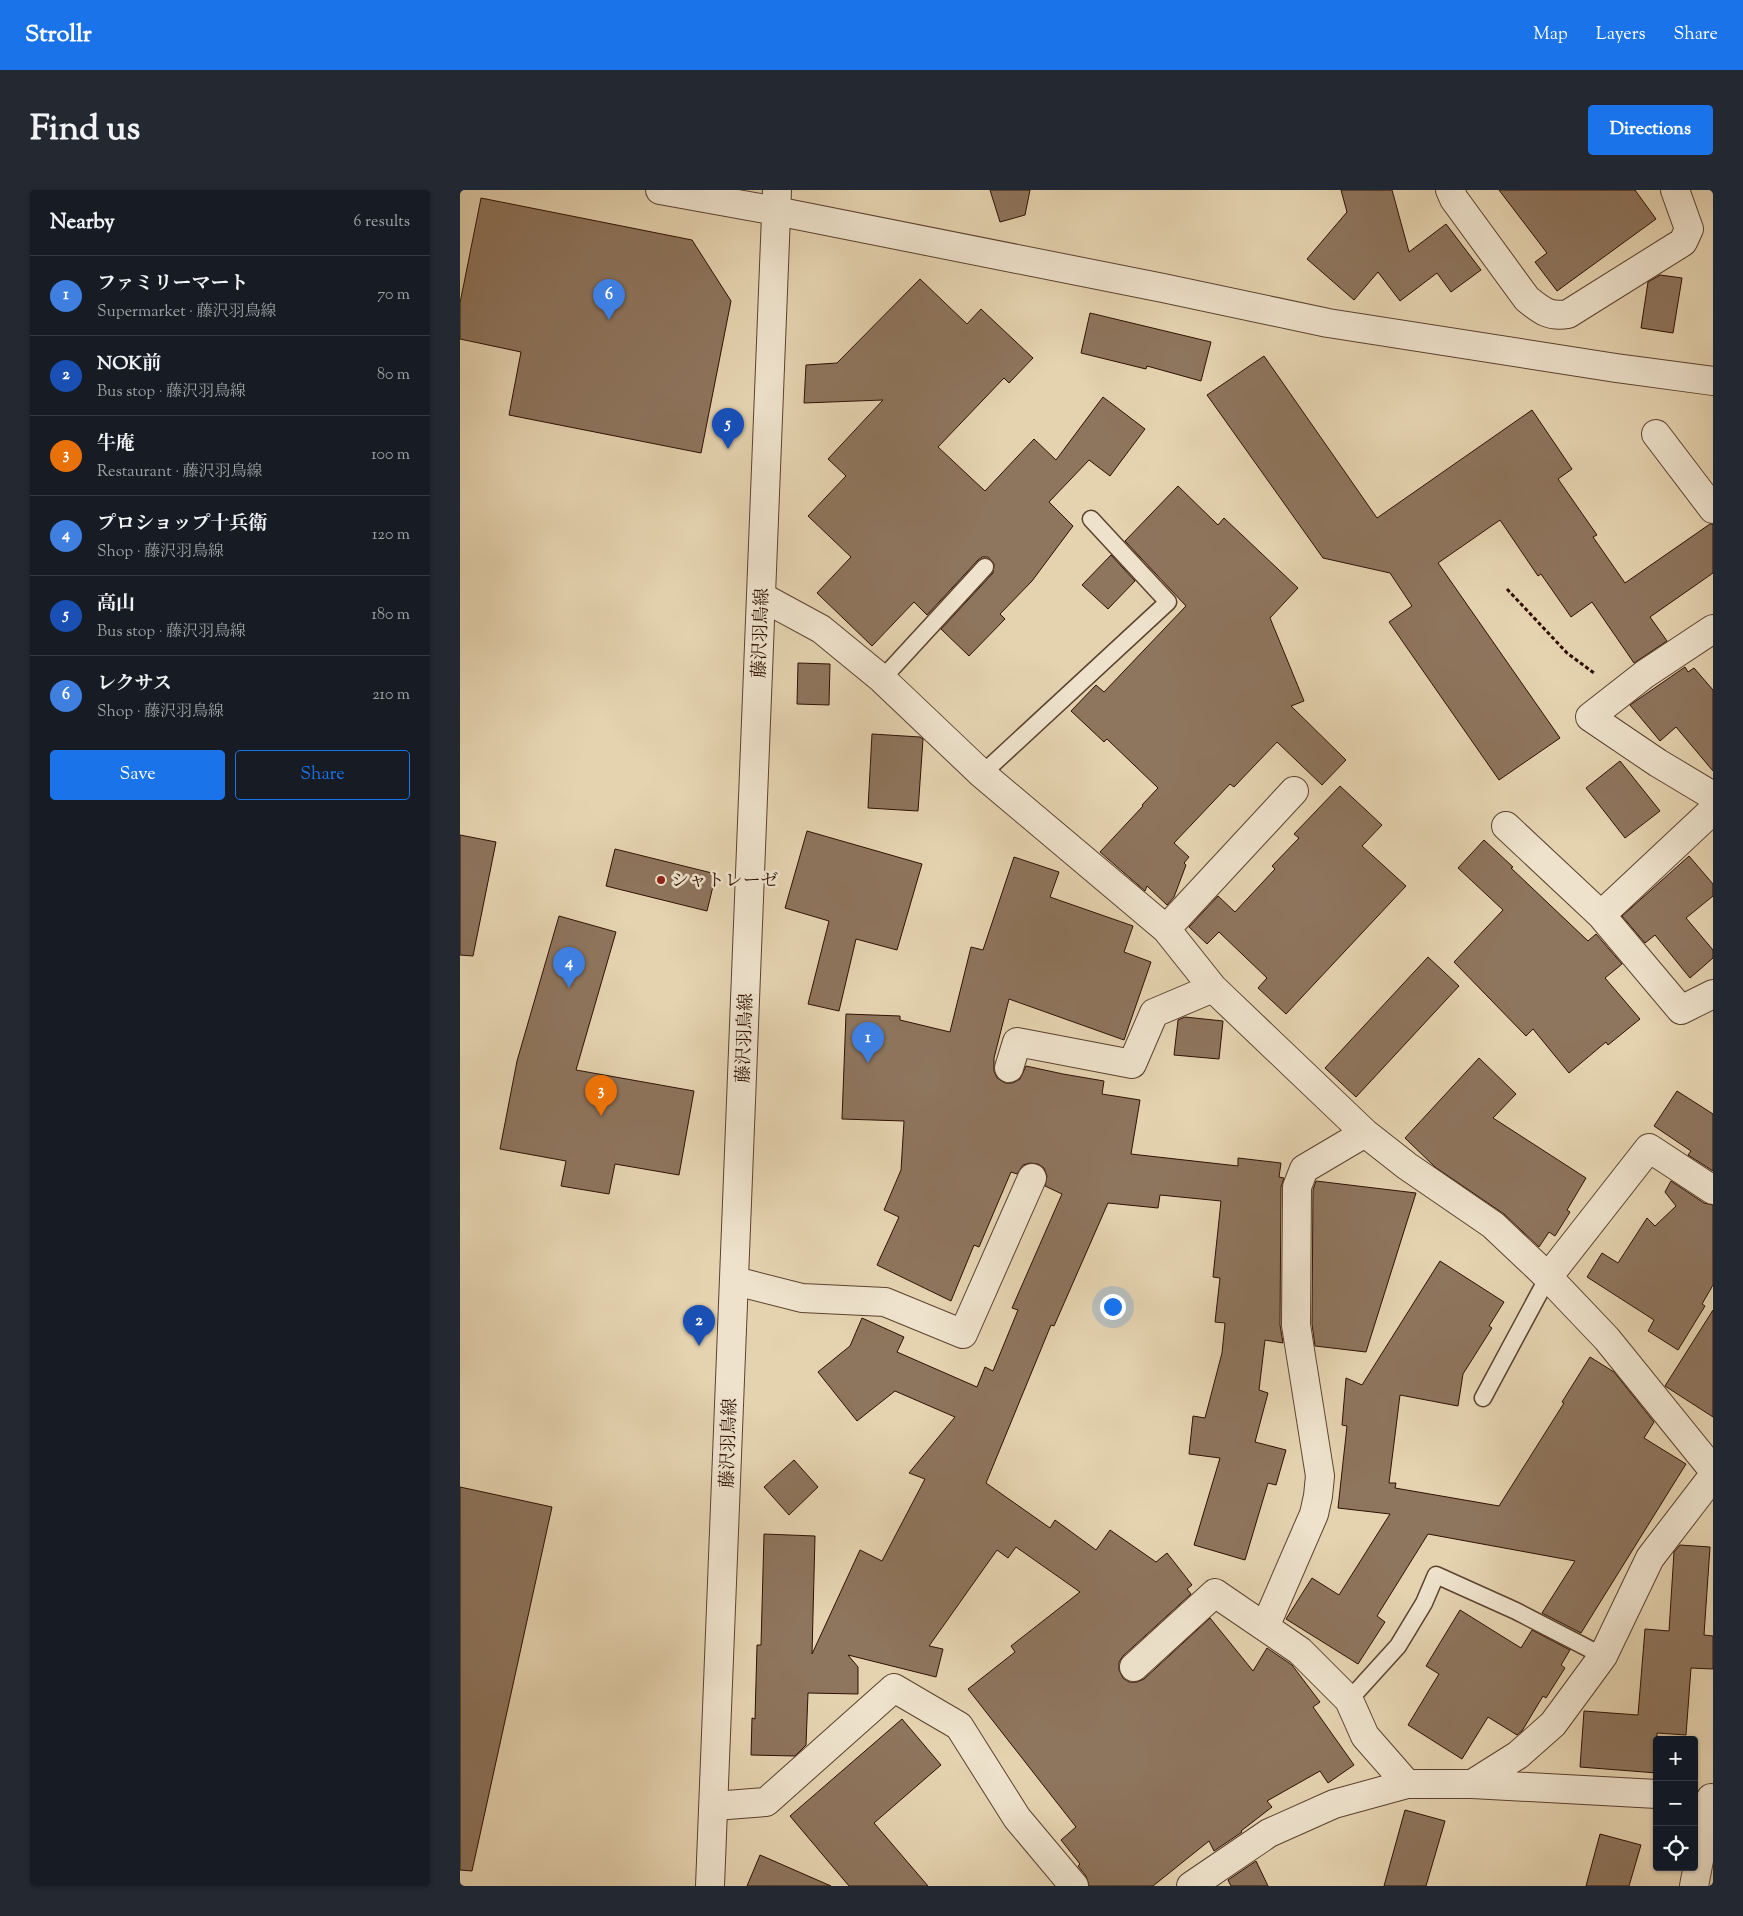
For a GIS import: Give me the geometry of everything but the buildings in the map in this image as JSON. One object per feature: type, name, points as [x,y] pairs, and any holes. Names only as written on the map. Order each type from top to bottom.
[{"type":"street","points":[[660,190],[776,201],[1328,323],[1713,381]]},
{"type":"street","points":[[1450,190],[1527,299],[1542,311],[1556,316],[1568,314],[1683,242],[1690,229],[1675,190]]},
{"type":"street","name":"藤沢羽鳥線","points":[[710,1886],[762,597],[776,201]]},
{"type":"street","points":[[1656,434],[1713,509]]},
{"type":"street","points":[[762,597],[822,629],[882,679],[982,774],[1166,929],[1213,988],[1365,1133],[1408,1166],[1493,1225],[1548,1277],[1607,1339],[1713,1470]]},
{"type":"street","points":[[1713,629],[1645,674],[1590,717],[1658,763],[1713,796]]},
{"type":"street","points":[[1166,929],[1294,791]]},
{"type":"street","points":[[1601,916],[1713,810]]},
{"type":"street","points":[[1506,826],[1601,916],[1681,1010],[1713,994]]},
{"type":"street","points":[[1009,1068],[1017,1042],[1132,1064],[1154,1013],[1213,988]]},
{"type":"street","points":[[1265,1627],[1314,1514],[1320,1476],[1296,1325],[1297,1187],[1304,1169],[1365,1133]]},
{"type":"street","points":[[1548,1277],[1649,1148],[1713,1190]]},
{"type":"street","points":[[735,1282],[802,1298],[885,1302],[963,1334],[1032,1178]]},
{"type":"street","points":[[1472,1784],[1518,1755],[1553,1724],[1603,1656],[1650,1558],[1713,1476]]},
{"type":"street","points":[[1134,1667],[1215,1593],[1300,1651],[1349,1700],[1364,1736],[1407,1784]]},
{"type":"street","points":[[714,1806],[766,1802],[894,1688],[959,1726],[1017,1818],[1074,1886]]},
{"type":"street","points":[[1191,1886],[1269,1833],[1334,1804],[1407,1784],[1472,1784],[1653,1794]]},
{"type":"street","points":[[1694,1886],[1706,1797]]},
{"type":"lane","points":[[982,774],[1168,602],[1091,519]]},
{"type":"lane","points":[[882,679],[986,567]]},
{"type":"lane","points":[[1483,1398],[1548,1277]]},
{"type":"lane","points":[[1349,1700],[1398,1646],[1424,1603],[1436,1575],[1516,1611],[1603,1656]]},
{"type":"path","points":[[1507,589],[1568,652],[1620,694]]},
{"type":"place","name":"レクサス","points":[[609,320]]},
{"type":"place","name":"高山","points":[[728,449]]},
{"type":"place","name":"シャトレーゼ","points":[[661,880]]},
{"type":"place","name":"プロショップ十兵衛","points":[[569,988]]},
{"type":"place","name":"ファミリーマート","points":[[868,1063]]},
{"type":"place","name":"牛庵","points":[[601,1116]]},
{"type":"place","name":"NOK前","points":[[699,1346]]}]
